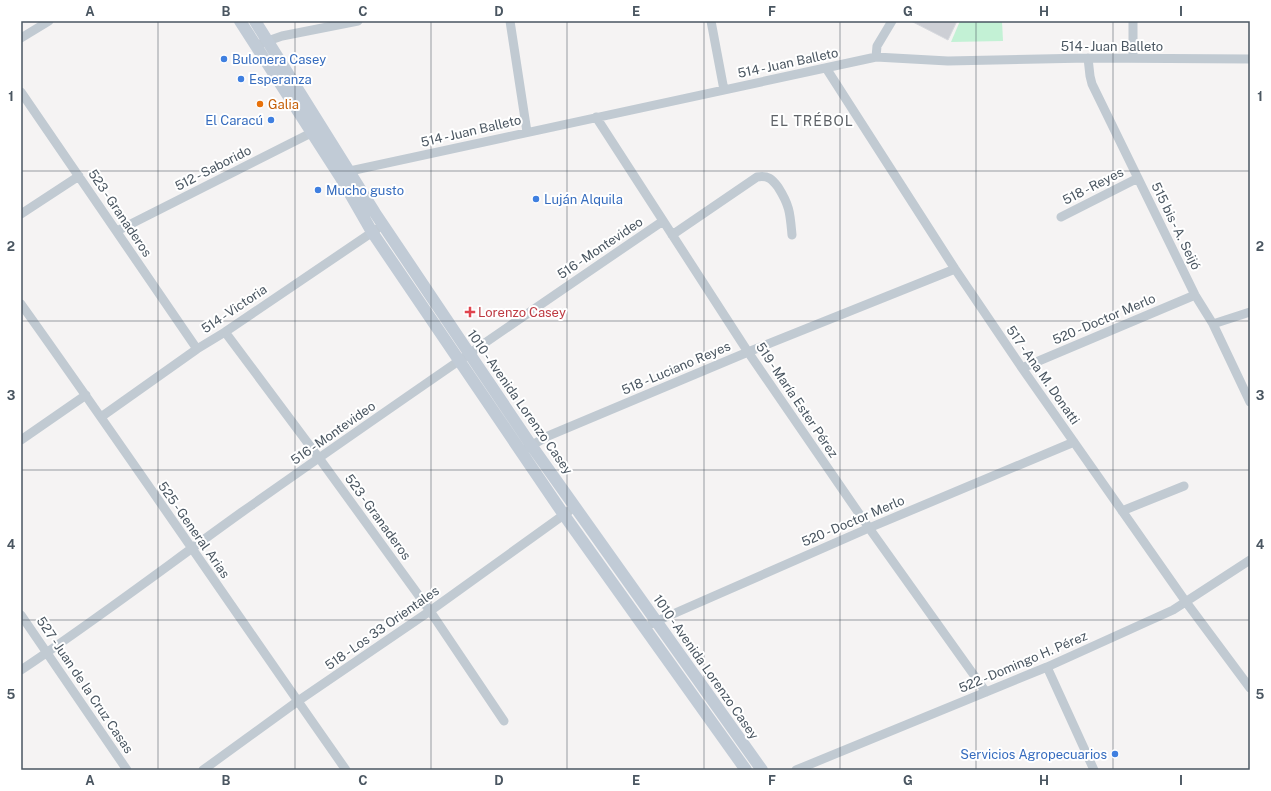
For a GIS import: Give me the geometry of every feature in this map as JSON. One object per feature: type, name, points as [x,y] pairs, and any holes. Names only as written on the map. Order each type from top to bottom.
[{"type":"main road","name":"1010 - Avenida Lorenzo Casey","points":[[240,21],[261,44],[345,175],[383,225],[521,452],[644,628],[746,770]]},
{"type":"main road","name":"1010 - Avenida Lorenzo Casey","points":[[255,21],[261,44]]},
{"type":"main road","name":"1010 - Avenida Lorenzo Casey","points":[[345,175],[372,232],[531,445],[762,770]]},
{"type":"street","points":[[21,38],[49,21]]},
{"type":"street","points":[[261,44],[282,36],[358,21]]},
{"type":"street","points":[[510,21],[527,132]]},
{"type":"street","points":[[711,21],[724,90]]},
{"type":"street","points":[[876,57],[878,46],[892,21]]},
{"type":"street","points":[[1133,21],[1133,58]]},
{"type":"street","name":"514 - Juan Balleto","points":[[345,175],[527,132],[876,57],[948,61],[1088,58],[1250,59]]},
{"type":"street","name":"515 bis - A. Seijó","points":[[1088,58],[1092,84],[1195,295],[1213,324],[1250,402]]},
{"type":"street","name":"517 - Ana M. Donatti","points":[[826,68],[955,269],[1022,368],[1186,602],[1250,688]]},
{"type":"street","name":"523 - Granaderos","points":[[21,92],[197,349]]},
{"type":"street","name":"519 - María Ester Pérez","points":[[596,117],[748,352],[869,528],[986,692]]},
{"type":"street","name":"512 - Saborido","points":[[117,231],[317,130]]},
{"type":"street","points":[[21,214],[79,176]]},
{"type":"street","points":[[672,235],[758,177],[765,176],[772,179],[786,200],[791,219],[792,235]]},
{"type":"street","name":"518 - Reyes","points":[[1061,217],[1138,178]]},
{"type":"street","name":"516 - Montevideo","points":[[21,670],[48,653],[191,548],[319,458],[663,221]]},
{"type":"street","name":"514 - Victoria","points":[[101,417],[197,349],[225,332],[383,225]]},
{"type":"street","name":"518 - Luciano Reyes","points":[[521,452],[548,436],[748,352],[955,269]]},
{"type":"street","name":"520 - Doctor Merlo","points":[[1022,368],[1195,295]]},
{"type":"street","name":"525 - General Arias","points":[[21,304],[86,395],[346,770]]},
{"type":"street","points":[[1213,324],[1250,312]]},
{"type":"street","name":"523 - Granaderos","points":[[225,332],[430,611],[504,721]]},
{"type":"street","points":[[21,440],[86,395]]},
{"type":"street","name":"520 - Doctor Merlo","points":[[644,628],[656,621],[869,528],[1074,442]]},
{"type":"street","points":[[1122,511],[1184,486]]},
{"type":"street","name":"518 - Los 33 Orientales","points":[[203,770],[298,701],[430,611],[575,507]]},
{"type":"street","name":"522 - Domingo H. Pérez","points":[[796,770],[1047,667],[1173,610],[1250,560]]},
{"type":"street","name":"527 - Juan de la Cruz Casas","points":[[21,615],[127,770]]},
{"type":"street","points":[[1047,667],[1094,770]]},
{"type":"green space","points":[[960,21],[1002,21],[1003,41],[951,42]]},
{"type":"building","points":[[911,21],[957,21],[948,40]]},
{"type":"place","name":"Bulonera Casey","points":[[224,59]]},
{"type":"place","name":"Esperanza","points":[[241,79]]},
{"type":"place","name":"Galia","points":[[260,104]]},
{"type":"place","name":"El Caracú","points":[[271,120]]},
{"type":"place","name":"Mucho gusto","points":[[318,190]]},
{"type":"place","name":"Luján Alquila","points":[[536,199]]},
{"type":"place","name":"Lorenzo Casey","points":[[470,312]]},
{"type":"place","name":"Servicios Agropecuarios","points":[[1115,754]]},
{"type":"district","name":"EL TRÉBOL","points":[[812,121]]}]
